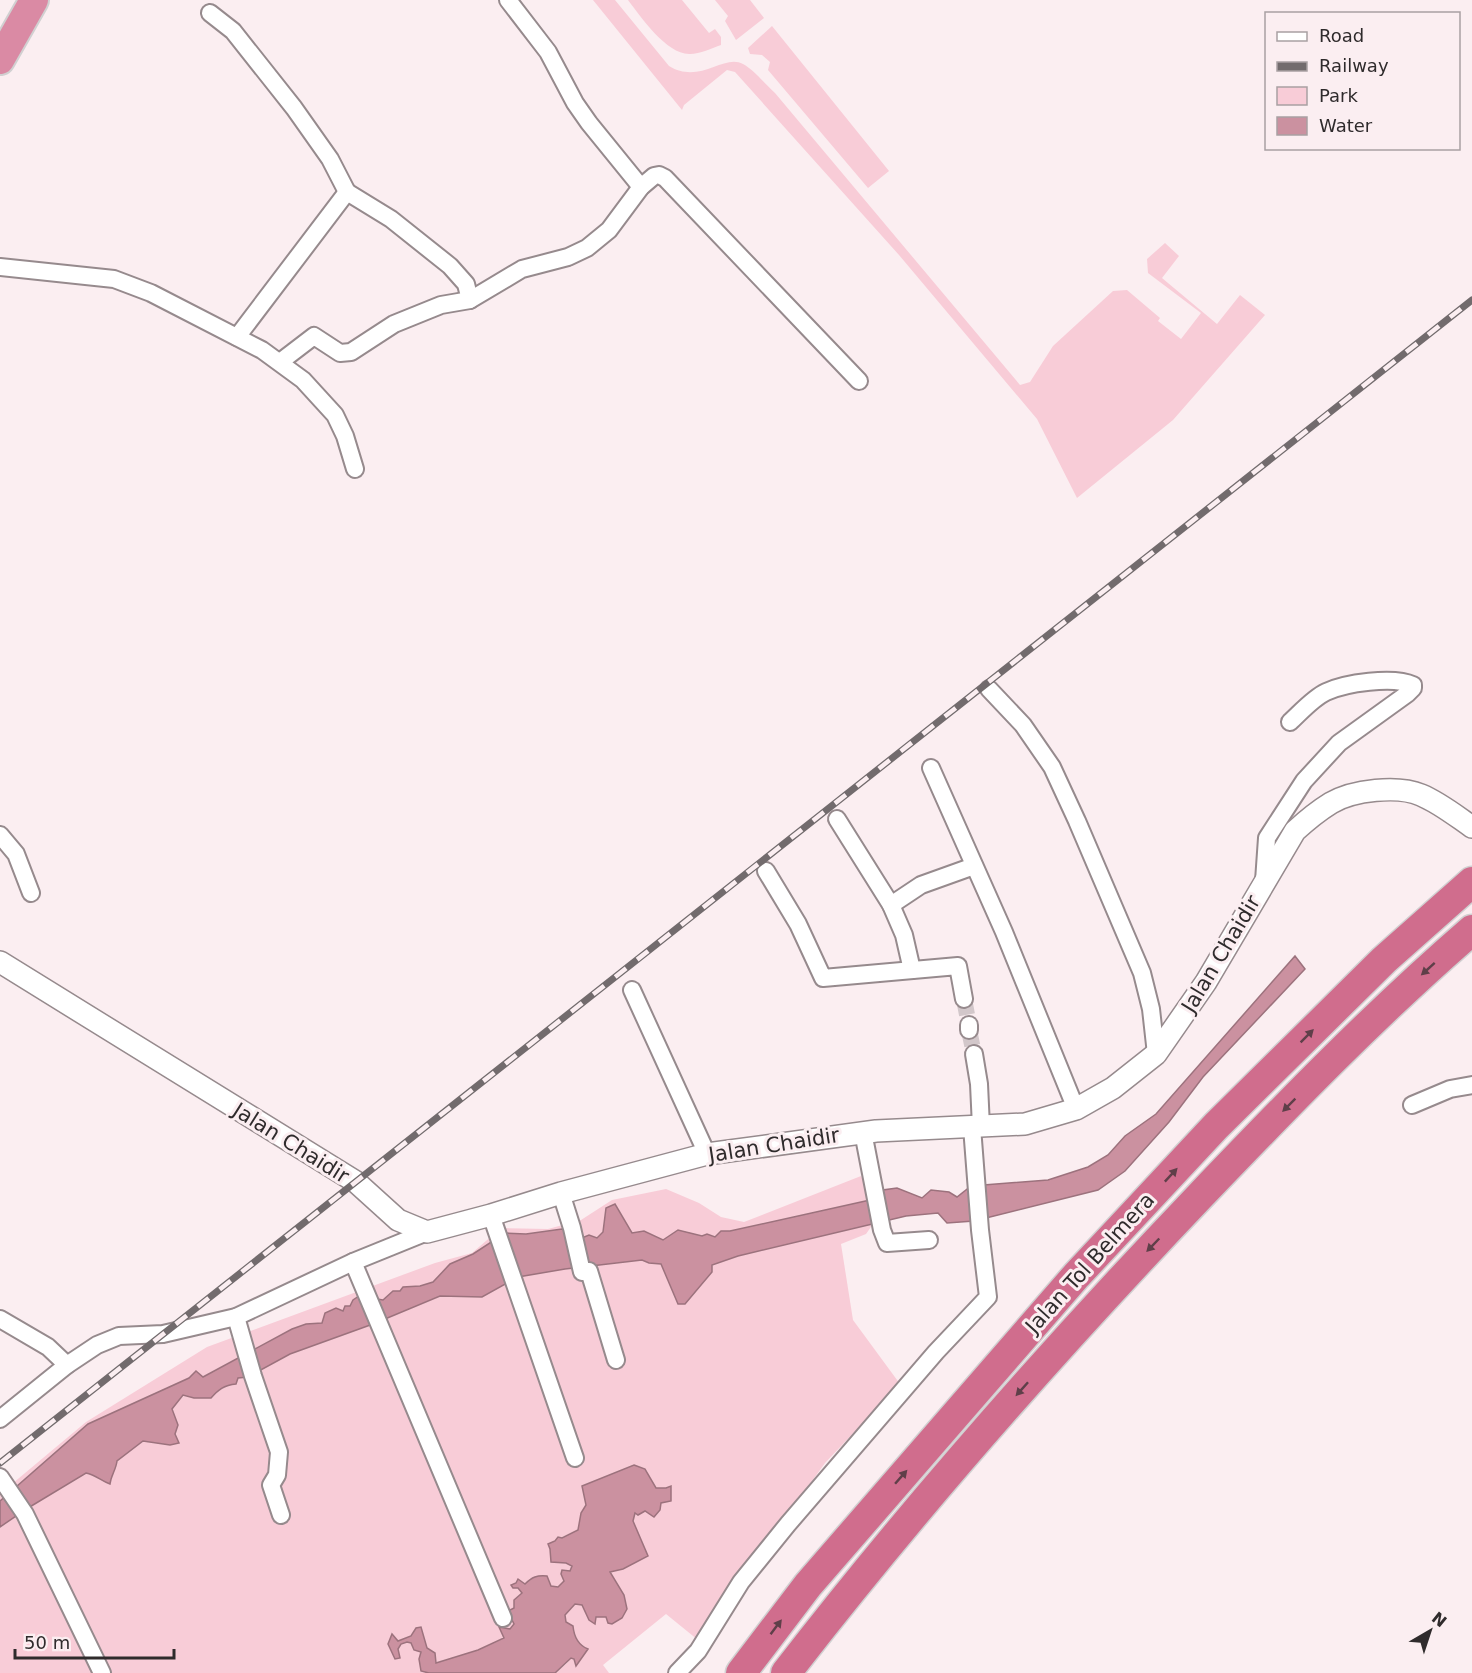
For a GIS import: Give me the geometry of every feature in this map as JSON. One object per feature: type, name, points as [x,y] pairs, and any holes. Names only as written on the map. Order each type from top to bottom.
[{"type":"highway","points":[[0,60],[34,0]]},
{"type":"highway","name":"Jalan Tol Belmera","points":[[741,1673],[808,1585],[1076,1276],[1224,1118],[1383,960],[1472,882]]},
{"type":"highway","name":"Jalan Tol Belmera","points":[[786,1673],[966,1451],[1104,1297],[1268,1125],[1425,971],[1472,930]]},
{"type":"street","points":[[508,0],[548,52],[575,103],[589,123],[641,187]]},
{"type":"street","points":[[210,13],[233,31],[294,108],[330,159],[347,192],[391,219],[450,266],[466,284],[470,300]]},
{"type":"street","points":[[280,362],[314,336],[340,354],[345,354],[394,324],[441,305],[470,300],[522,269],[568,257],[587,248],[609,230],[641,187],[654,176],[659,175],[859,381]]},
{"type":"street","points":[[237,337],[347,192]]},
{"type":"street","points":[[0,267],[114,279],[151,293],[237,337],[280,362],[303,380],[335,415],[345,436],[355,469]]},
{"type":"street","points":[[1264,880],[1267,838],[1304,781],[1339,743],[1407,694],[1413,685],[1375,680],[1325,692],[1290,722]]},
{"type":"street","points":[[989,689],[1023,725],[1052,767],[1077,821],[1142,973],[1151,1009],[1156,1054]]},
{"type":"street","points":[[931,768],[1004,932],[1076,1109]]},
{"type":"street","name":"Jalan Chaidir","points":[[0,962],[356,1182],[399,1220],[427,1232],[493,1221],[561,1193],[707,1154],[863,1132],[1025,1124],[1076,1109],[1113,1088],[1156,1054],[1206,982],[1264,880],[1295,831],[1312,815],[1334,801],[1361,792],[1392,789],[1419,794],[1446,808],[1472,827]]},
{"type":"street","points":[[837,819],[891,905],[904,935],[912,970]]},
{"type":"street","points":[[0,835],[15,854],[31,893]]},
{"type":"street","points":[[891,905],[921,885],[974,866]]},
{"type":"street","points":[[766,872],[798,924],[823,978],[958,966],[964,999]]},
{"type":"street","points":[[632,990],[707,1154]]},
{"type":"street","points":[[677,1673],[698,1651],[741,1582],[788,1524],[936,1352],[988,1297],[975,1172],[979,1084],[974,1054]]},
{"type":"street","points":[[1412,1105],[1450,1089],[1472,1085]]},
{"type":"street","points":[[863,1132],[882,1230],[887,1243],[929,1240]]},
{"type":"street","points":[[561,1193],[582,1272],[589,1271],[616,1360]]},
{"type":"street","points":[[493,1221],[575,1458]]},
{"type":"street","points":[[0,1419],[67,1365],[97,1345],[119,1336],[163,1334],[236,1317],[353,1262],[427,1232]]},
{"type":"street","points":[[353,1262],[503,1618]]},
{"type":"street","points":[[236,1317],[245,1352],[279,1452],[277,1475],[271,1485],[281,1515]]},
{"type":"street","points":[[0,1319],[48,1347],[67,1365]]},
{"type":"street","points":[[0,1477],[25,1514],[102,1673]]},
{"type":"green space","points":[[593,0],[615,0],[669,66],[680,71],[701,71],[728,62],[736,62],[755,73],[775,93],[1020,385],[1030,382],[1053,346],[1113,291],[1127,290],[1160,318],[1158,321],[1181,339],[1201,313],[1148,273],[1147,259],[1165,243],[1179,256],[1162,278],[1217,324],[1240,295],[1265,315],[1173,420],[1077,498],[1037,419],[899,255],[735,72],[727,70],[684,105],[682,110]]},
{"type":"green space","points":[[628,0],[682,0],[709,33],[715,29],[721,37],[721,45],[698,53],[681,53],[663,42]]},
{"type":"green space","points":[[715,0],[750,0],[764,18],[736,40],[725,21],[728,16]]},
{"type":"green space","points":[[772,26],[889,171],[868,188],[768,70],[770,62],[762,55],[750,54],[748,48]]},
{"type":"green space","points":[[861,1176],[869,1192],[870,1200],[730,1231],[721,1231],[715,1237],[702,1237],[678,1230],[663,1240],[644,1231],[632,1234],[606,1208],[603,1232],[597,1238],[582,1238],[562,1229],[526,1234],[505,1233],[473,1254],[450,1264],[433,1282],[420,1286],[403,1287],[400,1291],[393,1291],[383,1300],[350,1307],[322,1323],[306,1324],[292,1329],[202,1377],[196,1371],[189,1378],[88,1424],[0,1501],[0,1494],[86,1422],[207,1347],[435,1263],[472,1253],[501,1228],[548,1229],[581,1220],[612,1200],[666,1189],[699,1203],[721,1217],[744,1222]]},
{"type":"green space","points":[[873,1224],[866,1234],[841,1244],[853,1320],[900,1384],[825,1463],[698,1640],[666,1614],[603,1665],[609,1673],[555,1673],[571,1658],[574,1659],[576,1665],[588,1649],[581,1646],[573,1626],[566,1622],[565,1615],[575,1604],[582,1604],[589,1620],[595,1624],[596,1617],[606,1617],[627,1609],[624,1595],[610,1572],[623,1569],[635,1513],[661,1503],[666,1488],[656,1488],[645,1469],[634,1465],[582,1486],[586,1505],[581,1513],[578,1530],[557,1541],[551,1554],[551,1562],[566,1563],[572,1566],[570,1571],[561,1574],[564,1581],[558,1588],[525,1584],[518,1587],[522,1593],[515,1608],[509,1614],[514,1624],[510,1629],[499,1627],[504,1638],[478,1650],[435,1663],[427,1649],[411,1636],[398,1642],[392,1634],[398,1649],[401,1644],[407,1643],[412,1644],[421,1652],[419,1659],[421,1671],[429,1673],[0,1673],[0,1528],[86,1473],[97,1476],[111,1475],[117,1461],[143,1441],[170,1445],[178,1443],[175,1434],[178,1425],[172,1409],[183,1395],[194,1398],[211,1398],[219,1389],[237,1378],[248,1377],[290,1354],[441,1296],[482,1297],[518,1277],[642,1260],[661,1264],[678,1304],[712,1265],[738,1256]]},
{"type":"water","points":[[1295,956],[1305,969],[1203,1077],[1169,1122],[1125,1171],[1098,1190],[974,1221],[947,1223],[938,1213],[906,1216],[738,1256],[712,1265],[712,1272],[685,1304],[678,1304],[661,1264],[642,1260],[518,1277],[482,1297],[440,1296],[373,1324],[290,1354],[248,1377],[238,1378],[236,1384],[222,1388],[211,1398],[194,1398],[183,1395],[172,1409],[178,1425],[175,1434],[179,1443],[170,1445],[143,1441],[117,1461],[110,1484],[86,1473],[0,1527],[0,1501],[88,1424],[189,1378],[196,1371],[203,1377],[292,1329],[306,1324],[322,1323],[325,1313],[336,1308],[343,1311],[345,1306],[350,1306],[359,1296],[383,1300],[393,1291],[400,1291],[403,1287],[420,1286],[433,1282],[450,1264],[473,1254],[505,1233],[526,1234],[562,1229],[582,1238],[589,1235],[597,1238],[603,1232],[606,1208],[615,1204],[632,1233],[644,1231],[663,1240],[678,1230],[715,1237],[721,1231],[730,1231],[870,1200],[884,1195],[883,1190],[897,1188],[922,1198],[931,1190],[949,1192],[957,1197],[971,1186],[1048,1180],[1088,1167],[1108,1155],[1125,1136],[1156,1114]]},
{"type":"water","points":[[634,1465],[645,1469],[656,1488],[671,1486],[671,1501],[661,1503],[660,1510],[654,1517],[645,1511],[638,1515],[635,1513],[633,1521],[648,1556],[623,1569],[610,1572],[624,1595],[627,1609],[622,1618],[612,1624],[608,1623],[606,1617],[596,1617],[595,1624],[589,1620],[582,1605],[575,1604],[565,1615],[566,1622],[573,1626],[577,1640],[588,1649],[576,1666],[574,1659],[571,1658],[555,1673],[429,1673],[421,1671],[419,1659],[421,1652],[414,1650],[411,1643],[407,1642],[401,1644],[398,1649],[400,1658],[395,1659],[388,1644],[392,1634],[398,1641],[411,1636],[416,1628],[421,1627],[427,1648],[435,1653],[436,1663],[478,1650],[504,1638],[499,1627],[510,1629],[514,1624],[509,1614],[510,1610],[514,1608],[514,1600],[522,1593],[511,1585],[518,1579],[525,1584],[535,1577],[547,1576],[551,1586],[558,1587],[564,1581],[562,1570],[570,1571],[572,1566],[566,1563],[551,1562],[548,1544],[558,1537],[562,1538],[578,1530],[581,1513],[586,1505],[582,1486]]},
{"type":"tunnel","points":[[964,999],[969,1025]]},
{"type":"tunnel","points":[[969,1030],[974,1054]]},
{"type":"railway","points":[[0,1463],[1472,300]]}]
